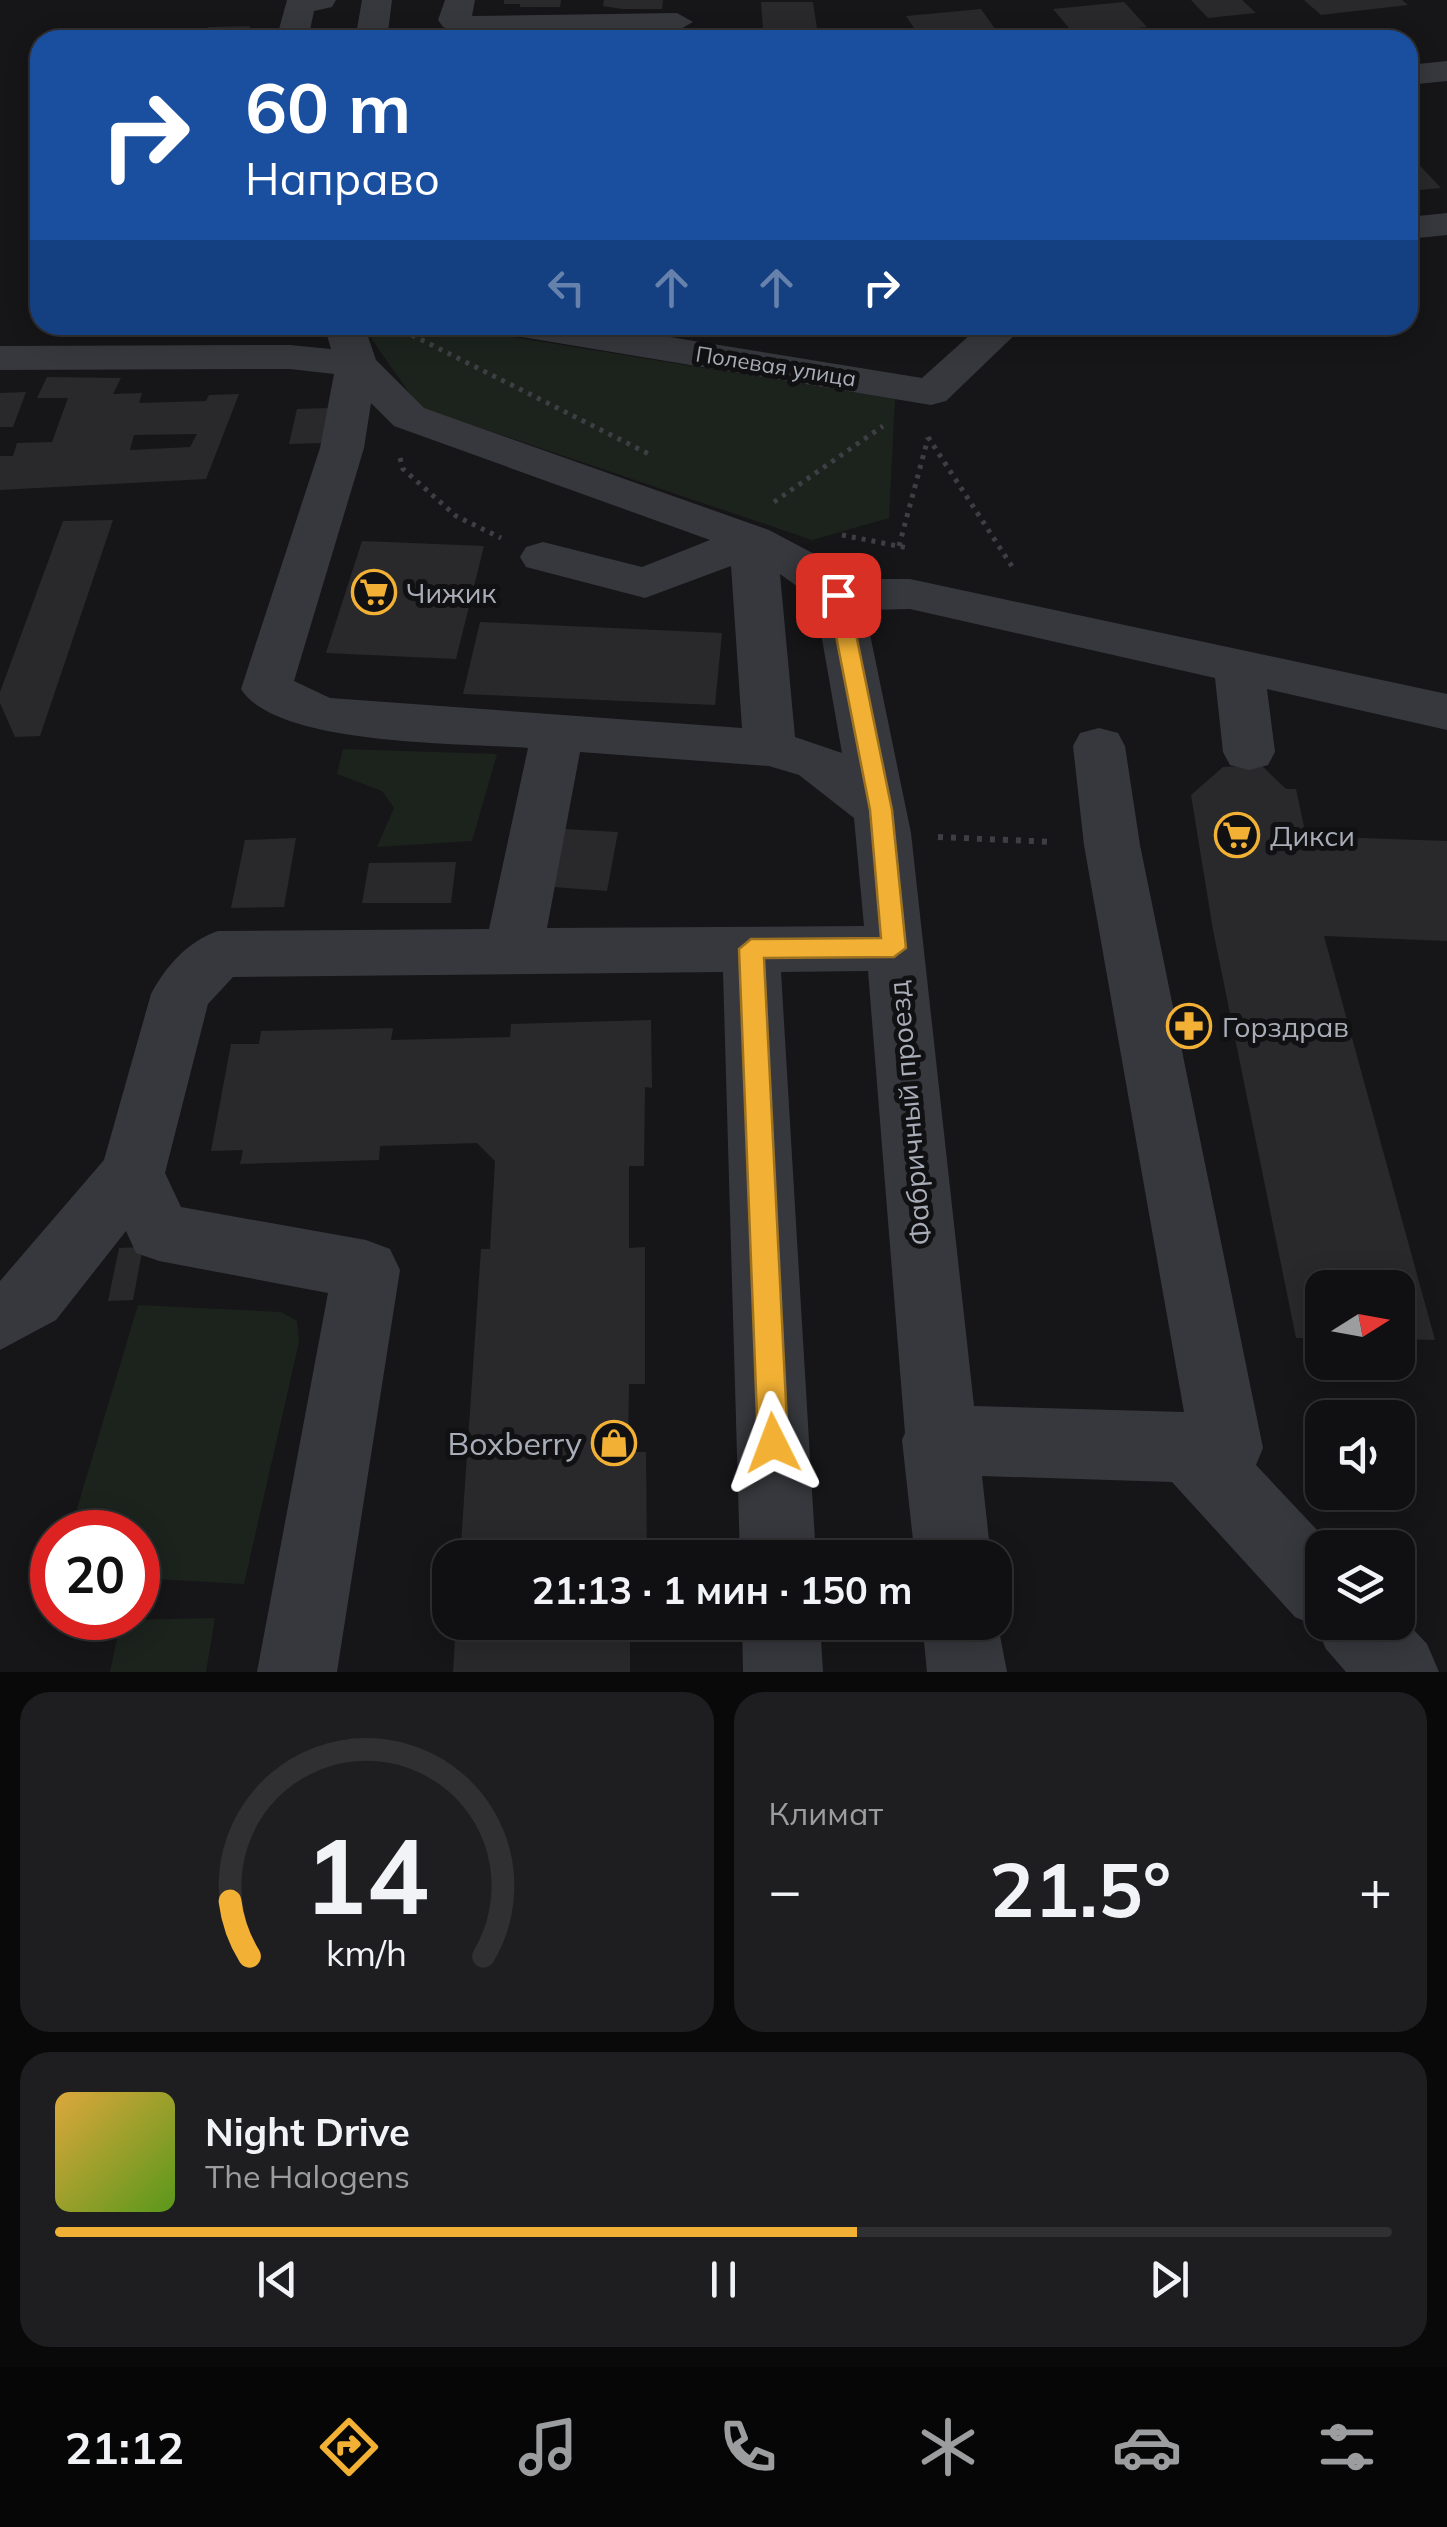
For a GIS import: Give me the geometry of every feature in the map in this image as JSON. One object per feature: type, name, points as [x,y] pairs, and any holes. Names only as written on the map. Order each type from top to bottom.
[{"type":"street","points":[[294,30],[300,4],[320,0]]},
{"type":"street","points":[[372,30],[377,0]]},
{"type":"street","points":[[460,0],[454,20],[468,26],[677,22]]},
{"type":"street","points":[[1418,74],[1447,71]]},
{"type":"street","points":[[1418,227],[1447,224]]},
{"type":"street","name":"Полевая улица","points":[[583,335],[931,392]]},
{"type":"street","points":[[931,392],[994,335]]},
{"type":"street","points":[[0,358],[290,356],[350,345]]},
{"type":"street","points":[[350,345],[409,417],[759,524],[838,595],[910,594],[1447,712]]},
{"type":"street","points":[[350,345],[342,448],[266,689],[322,715],[770,748],[818,762],[881,810]]},
{"type":"street","points":[[543,558],[646,582],[759,524]]},
{"type":"street","points":[[759,524],[770,748]]},
{"type":"street","name":"Фабричный проезд","points":[[838,595],[881,810],[938,1440],[951,1540]]},
{"type":"street","points":[[1239,666],[1249,752]]},
{"type":"street","points":[[514,950],[556,735]]},
{"type":"street","points":[[1098,746],[1112,844],[1227,1448]]},
{"type":"street","points":[[0,1318],[32,1298],[133,1173],[181,994],[218,954],[894,948]]},
{"type":"street","points":[[751,949],[777,1540]]},
{"type":"street","points":[[133,1173],[159,1232],[366,1270],[296,1672]]},
{"type":"street","points":[[938,1440],[1189,1448],[1305,1572]]},
{"type":"street","points":[[781,1640],[783,1672]]},
{"type":"street","points":[[963,1640],[967,1672]]},
{"type":"street","points":[[1370,1640],[1399,1672]]},
{"type":"path","points":[[410,335],[660,459]]},
{"type":"path","points":[[899,546],[928,438],[931,392]]},
{"type":"path","points":[[759,524],[931,392]]},
{"type":"path","points":[[928,438],[1015,571]]},
{"type":"path","points":[[398,454],[403,469],[456,516],[543,558]]},
{"type":"path","points":[[936,837],[1112,844]]},
{"type":"shaded area","points":[[369,335],[501,335],[895,399],[889,518],[812,540],[419,407]]},
{"type":"shaded area","points":[[343,749],[497,754],[472,841],[377,847],[394,808],[382,791],[337,774]]},
{"type":"shaded area","points":[[138,1305],[281,1312],[297,1321],[299,1342],[244,1584],[160,1579],[160,1510],[77,1510]]},
{"type":"shaded area","points":[[215,1618],[206,1672],[110,1672],[117,1640],[160,1640],[160,1619]]},
{"type":"building","points":[[504,0],[561,0],[560,7],[520,7],[504,4]]},
{"type":"building","points":[[604,0],[663,0],[662,9],[622,9],[603,6]]},
{"type":"building","points":[[1191,0],[1242,0],[1256,13],[1208,18]]},
{"type":"building","points":[[1304,0],[1402,0],[1408,5],[1321,15]]},
{"type":"building","points":[[761,2],[813,2],[817,29],[763,30]]},
{"type":"building","points":[[1124,2],[1147,27],[1071,30],[1053,9]]},
{"type":"building","points":[[981,9],[996,30],[915,30],[906,16]]},
{"type":"building","points":[[250,26],[249,30],[207,30]]},
{"type":"building","points":[[1418,164],[1441,188],[1418,190]]},
{"type":"building","points":[[47,377],[121,378],[113,394],[142,393],[139,403],[206,401],[209,395],[239,394],[206,479],[0,490],[0,456],[13,456],[17,443],[52,442],[68,398],[37,398]],"holes":[[[197,434],[190,447],[130,450],[134,435]]]},
{"type":"building","points":[[26,392],[13,427],[0,427],[0,393]]},
{"type":"building","points":[[329,408],[322,443],[289,444],[297,409]]},
{"type":"building","points":[[113,520],[40,736],[15,737],[0,703],[0,692],[63,521]]},
{"type":"building","points":[[362,541],[484,546],[456,659],[326,653]]},
{"type":"building","points":[[480,622],[722,633],[715,705],[463,694]]},
{"type":"building","points":[[1261,765],[1286,789],[1296,789],[1306,836],[1447,841],[1447,941],[1324,936],[1435,1340],[1415,1339],[1415,1270],[1305,1270],[1305,1338],[1296,1338],[1213,930],[1191,795],[1223,767]]},
{"type":"building","points":[[565,829],[618,832],[607,891],[553,887]]},
{"type":"building","points":[[296,838],[284,907],[231,908],[245,840]]},
{"type":"building","points":[[456,862],[451,903],[362,903],[369,863]]},
{"type":"building","points":[[651,1020],[652,1088],[645,1087],[644,1166],[629,1166],[629,1248],[645,1247],[645,1384],[629,1384],[628,1452],[646,1452],[647,1540],[461,1540],[481,1249],[490,1249],[495,1161],[477,1143],[380,1146],[379,1160],[240,1164],[243,1150],[211,1151],[231,1044],[259,1044],[261,1031],[393,1028],[391,1040],[510,1037],[511,1024]]},
{"type":"building","points":[[143,1247],[133,1300],[108,1301],[119,1248]]},
{"type":"building","points":[[455,1640],[630,1640],[630,1672],[453,1672]]},
{"type":"place","name":"Чижик","points":[[374,592]]},
{"type":"place","name":"Дикси","points":[[1237,835]]},
{"type":"place","name":"Горздрав","points":[[1189,1026]]},
{"type":"place","name":"Boxberry","points":[[614,1443]]},
{"type":"route","points":[[773,1443],[751,949],[894,948],[881,810],[838,595]]}]
